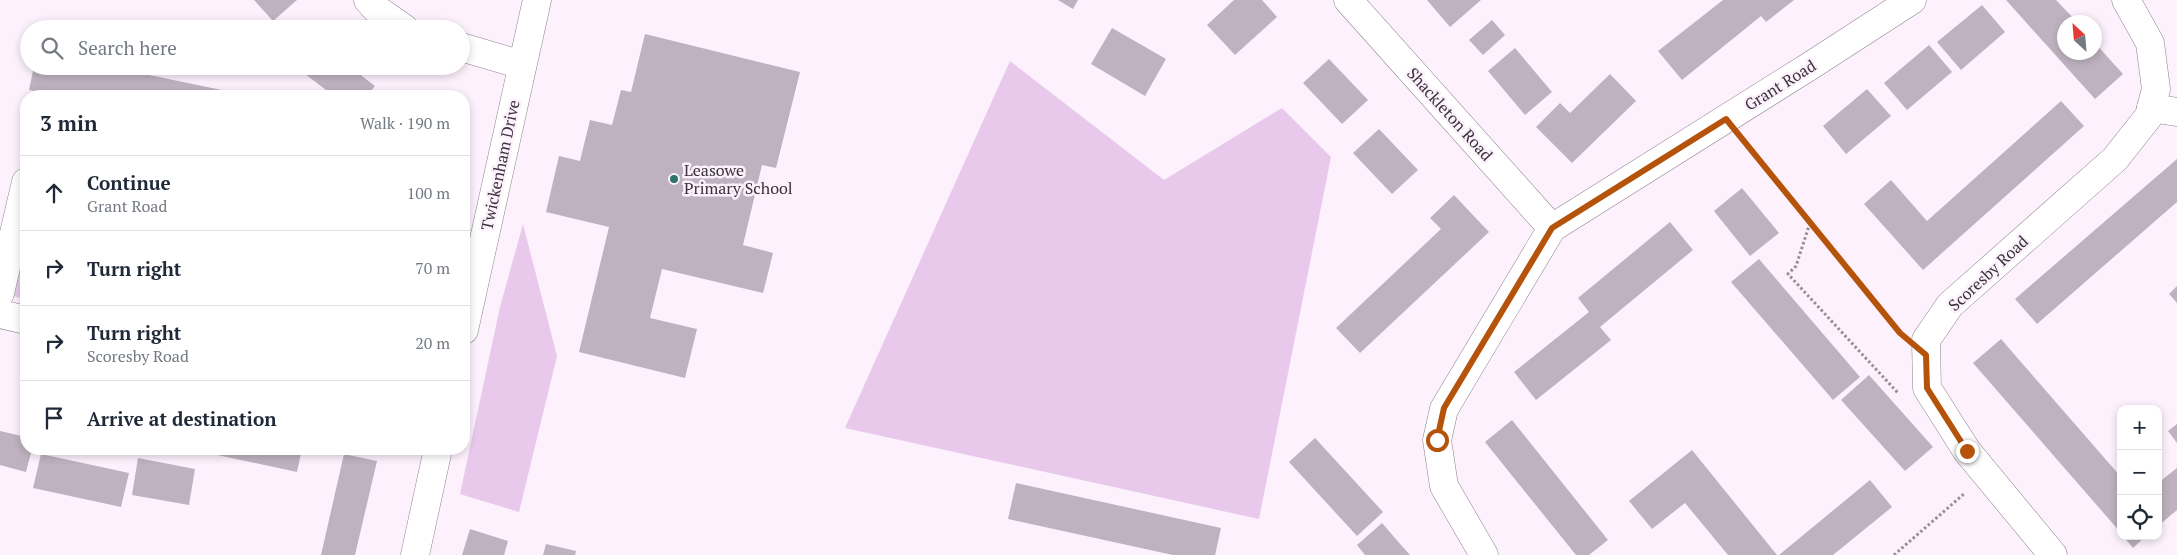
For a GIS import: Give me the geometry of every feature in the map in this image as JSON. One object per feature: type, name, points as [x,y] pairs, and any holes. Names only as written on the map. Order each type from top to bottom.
[{"type":"street","points":[[368,0],[374,8],[392,20]]},
{"type":"street","name":"Twickenham Drive","points":[[470,303],[537,0]]},
{"type":"street","name":"Shackleton Road","points":[[1348,0],[1552,228]]},
{"type":"street","name":"Grant Road","points":[[1484,555],[1444,486],[1437,440],[1444,408],[1552,228],[1912,0]]},
{"type":"street","name":"Scoresby Road","points":[[2053,555],[1967,451],[1927,388],[1926,340],[1950,305],[2115,159],[2149,116],[2164,110],[2156,89],[2150,43],[2126,0]]},
{"type":"street","points":[[470,50],[522,65]]},
{"type":"street","points":[[0,293],[20,208]]},
{"type":"street","points":[[0,314],[20,319]]},
{"type":"street","points":[[414,555],[437,455]]},
{"type":"path","points":[[1726,119],[1900,333],[1926,355]]},
{"type":"path","points":[[1810,222],[1796,266],[1788,274],[1908,404],[1938,405]]},
{"type":"path","points":[[1894,555],[1986,474]]},
{"type":"shaded area","points":[[1010,61],[1164,180],[1282,108],[1331,157],[1259,519],[845,428]]},
{"type":"shaded area","points":[[523,224],[557,356],[519,512],[460,494],[468,455],[470,455],[470,447],[500,307]]},
{"type":"shaded area","points":[[20,256],[20,298],[12,296]]},
{"type":"building","points":[[254,0],[297,0],[274,20]]},
{"type":"building","points":[[1058,0],[1078,0],[1073,9]]},
{"type":"building","points":[[1234,0],[1262,0],[1277,17],[1235,55],[1207,25]]},
{"type":"building","points":[[1427,0],[1481,0],[1450,27]]},
{"type":"building","points":[[1723,0],[1794,0],[1766,22],[1761,16],[1682,80],[1658,51]]},
{"type":"building","points":[[2006,0],[2056,0],[2070,15],[2057,15],[2057,57]]},
{"type":"building","points":[[1982,5],[2005,32],[1961,70],[1937,42]]},
{"type":"building","points":[[1492,20],[1505,35],[1483,55],[1469,40]]},
{"type":"building","points":[[1112,28],[1166,59],[1145,96],[1091,64]]},
{"type":"building","points":[[645,34],[800,72],[776,168],[762,165],[743,245],[773,253],[763,293],[662,269],[650,318],[697,329],[685,378],[579,352],[609,227],[546,212],[559,156],[580,161],[590,120],[612,125],[621,90],[631,92]]},
{"type":"building","points":[[1929,45],[1952,72],[1907,110],[1884,83]]},
{"type":"building","points":[[1515,48],[1552,92],[1525,115],[1488,71]]},
{"type":"building","points":[[2102,51],[2123,74],[2095,99],[2060,60],[2102,60]]},
{"type":"building","points":[[1329,59],[1368,100],[1342,124],[1303,83]]},
{"type":"building","points":[[1610,74],[1636,101],[1572,163],[1536,127],[1560,103],[1570,113]]},
{"type":"building","points":[[32,75],[149,75],[222,90],[29,90]]},
{"type":"building","points":[[306,75],[361,75],[375,86],[372,90],[326,90]]},
{"type":"building","points":[[1867,89],[1891,116],[1846,154],[1823,126]]},
{"type":"building","points":[[2061,101],[2084,126],[1923,270],[1864,204],[1891,180],[1927,221]]},
{"type":"building","points":[[1379,129],[1418,170],[1392,194],[1353,153]]},
{"type":"building","points":[[2177,159],[2177,202],[2037,324],[2015,299]]},
{"type":"building","points":[[1742,188],[1779,233],[1750,256],[1714,211]]},
{"type":"building","points":[[1454,195],[1489,232],[1360,353],[1336,328],[1441,229],[1430,218]]},
{"type":"building","points":[[1670,222],[1693,250],[1600,327],[1611,340],[1536,400],[1514,372],[1589,312],[1578,298]]},
{"type":"building","points":[[1759,259],[1860,377],[1833,400],[1731,282]]},
{"type":"building","points":[[2177,286],[2177,303],[2169,294]]},
{"type":"building","points":[[2001,339],[2117,472],[2117,528],[1973,363]]},
{"type":"building","points":[[1869,375],[1933,447],[1905,471],[1841,400]]},
{"type":"building","points":[[1512,420],[1608,540],[1589,555],[1576,555],[1485,442]]},
{"type":"building","points":[[2177,424],[2177,443],[2168,431]]},
{"type":"building","points":[[0,431],[20,436],[20,455],[30,455],[26,472],[0,465]]},
{"type":"building","points":[[1315,438],[1383,512],[1357,536],[1289,462]]},
{"type":"building","points":[[1692,450],[1777,555],[1728,555],[1685,503],[1652,529],[1629,501]]},
{"type":"building","points":[[41,455],[129,473],[121,507],[33,488]]},
{"type":"building","points":[[217,455],[301,455],[297,472]]},
{"type":"building","points":[[344,455],[377,461],[355,555],[321,555]]},
{"type":"building","points":[[138,458],[195,469],[189,505],[132,495]]},
{"type":"building","points":[[2177,468],[2177,510],[2162,523],[2162,495],[2162,480]]},
{"type":"building","points":[[1870,480],[1892,507],[1833,555],[1779,555]]},
{"type":"building","points":[[1016,483],[1221,528],[1215,555],[1173,555],[1008,519]]},
{"type":"building","points":[[1382,523],[1410,555],[1365,555],[1357,545]]},
{"type":"building","points":[[470,529],[508,541],[504,555],[462,555]]},
{"type":"building","points":[[2126,540],[2142,540],[2133,548]]},
{"type":"building","points":[[546,544],[576,551],[575,555],[543,555]]},
{"type":"place","name":"Leasowe Primary School","points":[[674,179]]},
{"type":"route","points":[[1437,440],[1444,408],[1552,228],[1726,119],[1900,333],[1926,355],[1927,388],[1967,451]]}]
